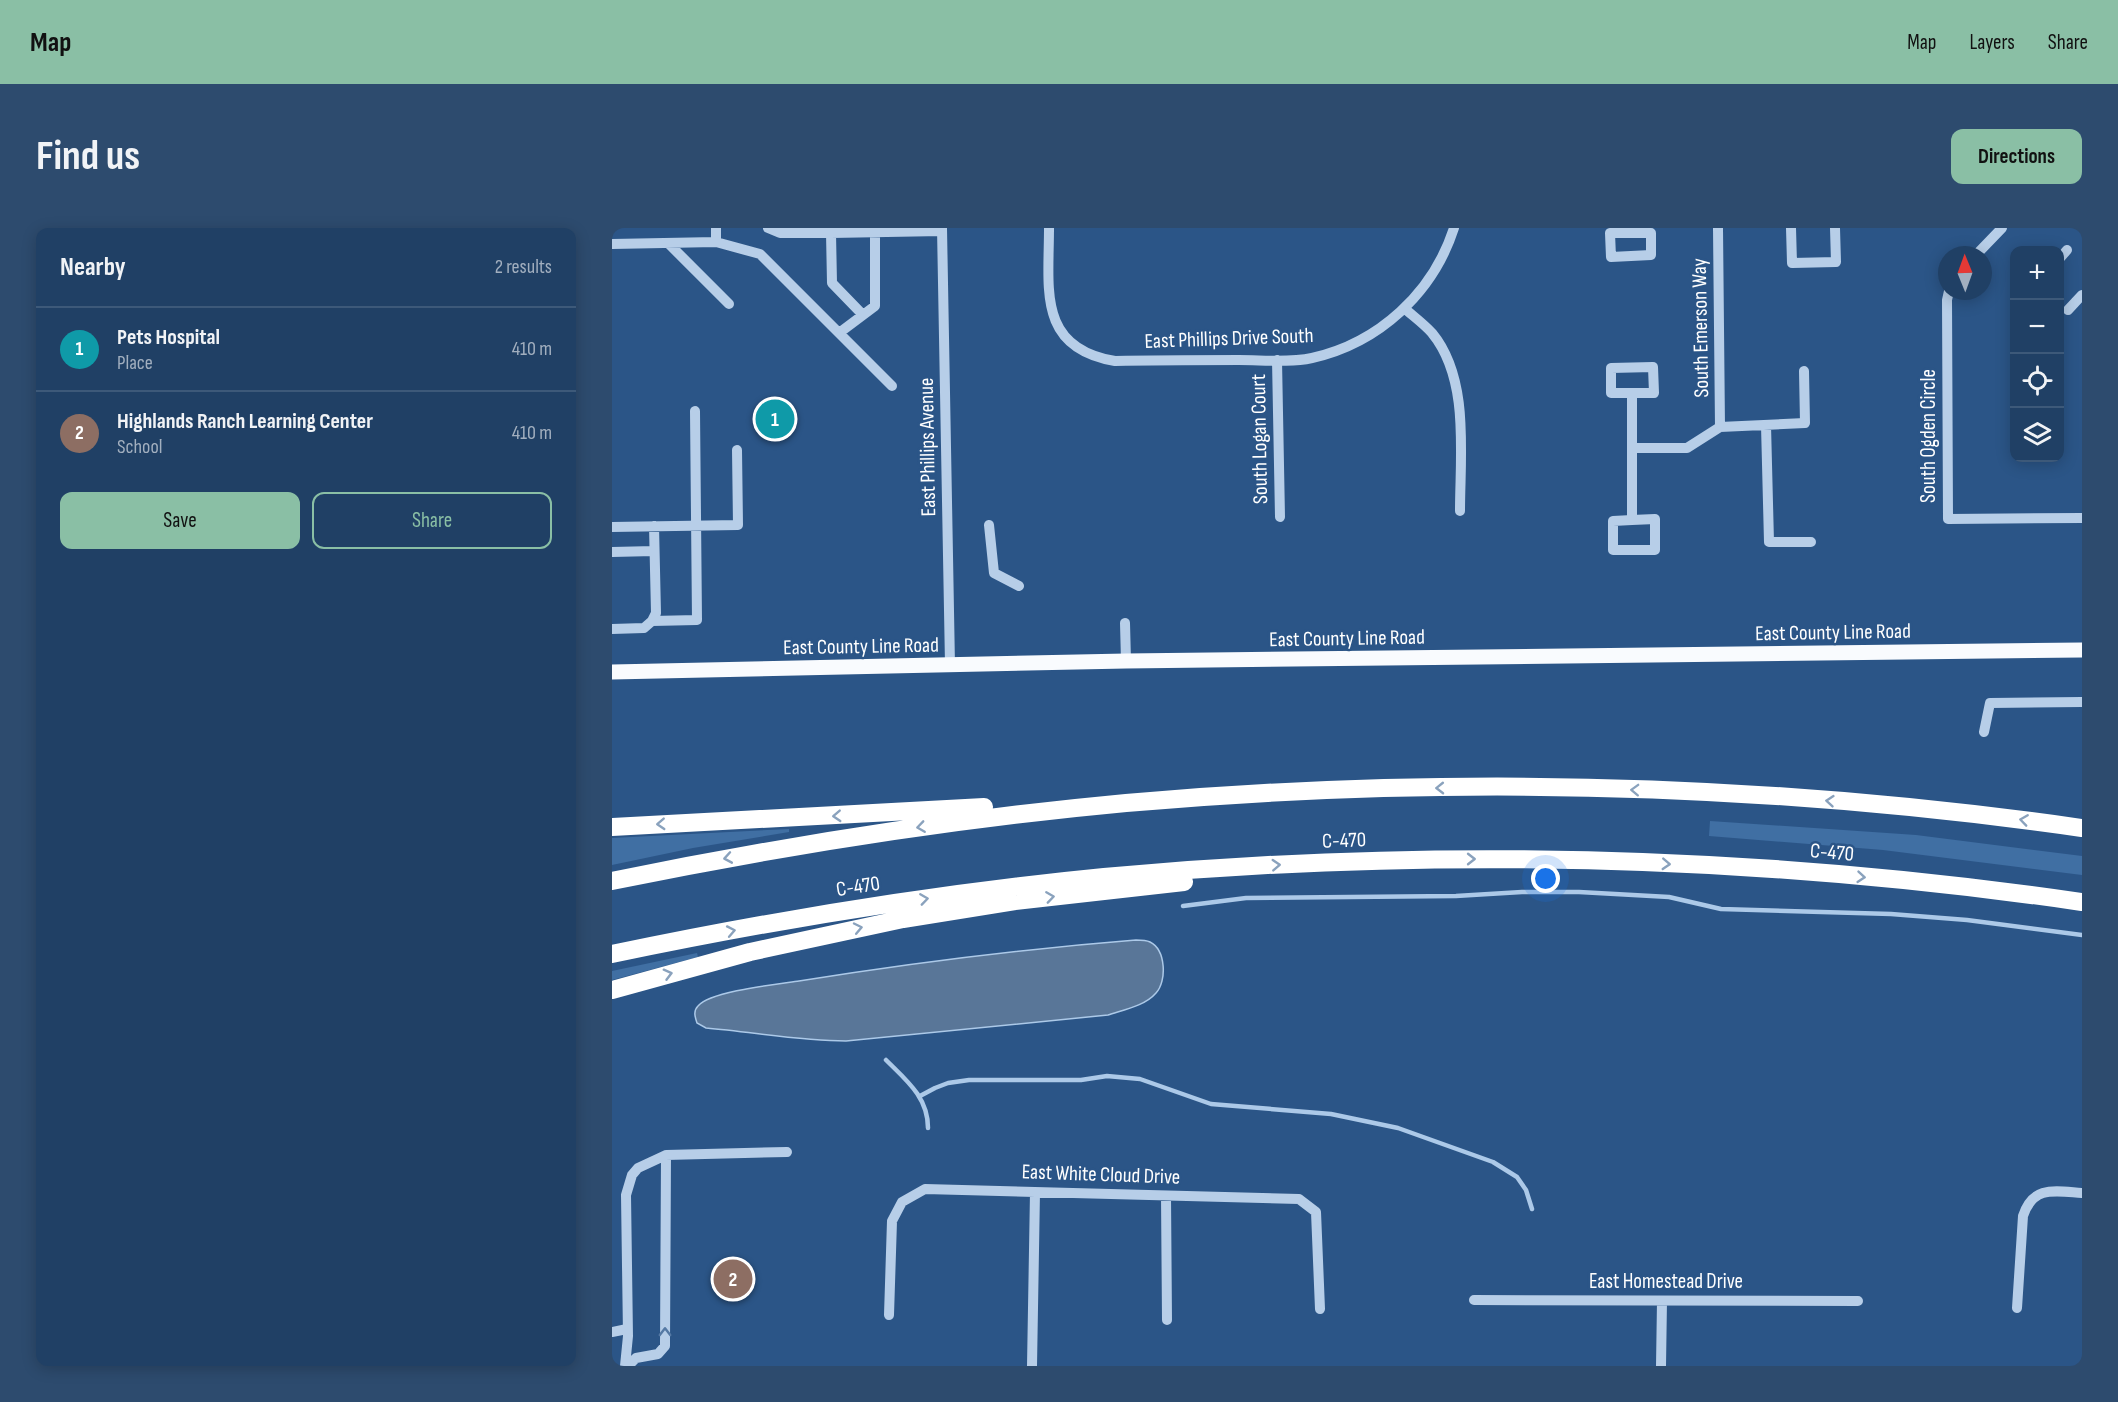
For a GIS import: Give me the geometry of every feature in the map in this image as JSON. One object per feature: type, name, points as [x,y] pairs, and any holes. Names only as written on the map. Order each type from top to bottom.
[{"type":"highway","points":[[612,881],[747,854],[892,831],[1104,806],[1320,791],[1565,788],[1694,792],[1961,813],[2082,828]]},
{"type":"highway","points":[[612,827],[912,812],[1087,799],[1104,806]]},
{"type":"highway","name":"C-470","points":[[612,954],[796,918],[901,902],[1088,879],[1335,862],[1442,859],[1635,862],[1875,878],[2082,902]]},
{"type":"highway","points":[[612,990],[744,954],[867,926],[1015,902],[1179,884],[1218,869]]},
{"type":"main road","name":"East County Line Road","points":[[616,669],[2082,650]]},
{"type":"street","points":[[716,228],[716,242]]},
{"type":"street","points":[[768,228],[780,231],[831,233],[942,229]]},
{"type":"street","name":"East Phillips Drive South","points":[[1049,228],[1049,294],[1052,314],[1064,335],[1082,352],[1115,360],[1309,358],[1352,345],[1377,330],[1404,308],[1430,279],[1448,246],[1454,228]]},
{"type":"street","name":"South Emerson Way","points":[[1718,228],[1720,427]]},
{"type":"street","points":[[1791,228],[1792,263],[1836,262],[1835,228]]},
{"type":"street","points":[[1985,246],[2002,228]]},
{"type":"street","name":"East Phillips Avenue","points":[[942,229],[950,665]]},
{"type":"street","points":[[839,333],[875,306],[875,230]]},
{"type":"street","points":[[831,233],[832,283],[863,315]]},
{"type":"street","points":[[612,244],[716,242],[760,254],[892,386]]},
{"type":"street","points":[[668,243],[729,303]]},
{"type":"street","points":[[2068,310],[2082,295]]},
{"type":"street","name":"South Ogden Circle","points":[[1947,300],[1948,519],[2082,518]]},
{"type":"street","points":[[1404,308],[1432,333],[1448,358],[1454,373],[1459,406],[1460,511]]},
{"type":"street","name":"South Logan Court","points":[[1277,360],[1280,517]]},
{"type":"street","points":[[1653,367],[1654,393],[1632,393],[1611,393],[1611,368],[1653,367]]},
{"type":"street","points":[[1632,448],[1687,448],[1720,427],[1805,423],[1804,371]]},
{"type":"street","points":[[1632,393],[1632,520]]},
{"type":"street","points":[[652,621],[698,620],[695,411]]},
{"type":"street","points":[[1766,425],[1769,542],[1811,542]]},
{"type":"street","points":[[612,527],[738,525],[737,450]]},
{"type":"street","points":[[1655,519],[1655,550],[1613,550],[1612,521],[1632,520],[1655,519]]},
{"type":"street","points":[[989,525],[994,573],[1018,586]]},
{"type":"street","points":[[612,629],[644,628],[652,621],[656,613],[654,526]]},
{"type":"street","points":[[612,552],[654,551]]},
{"type":"street","points":[[1125,624],[1126,661]]},
{"type":"street","points":[[1984,732],[1990,703],[2082,702]]},
{"type":"street","points":[[627,1366],[626,1195],[628,1184],[638,1168],[666,1155],[787,1152]]},
{"type":"street","points":[[627,1366],[636,1358],[658,1354],[665,1346],[666,1155]]},
{"type":"street","name":"East White Cloud Drive","points":[[889,1315],[892,1221],[902,1202],[925,1189],[1299,1199],[1316,1212],[1320,1309]]},
{"type":"street","points":[[2017,1308],[2024,1216],[2027,1205],[2042,1193],[2053,1191],[2082,1193]]},
{"type":"street","points":[[1032,1366],[1035,1192]]},
{"type":"street","points":[[1167,1196],[1167,1320]]},
{"type":"street","name":"East Homestead Drive","points":[[1474,1300],[1858,1301]]},
{"type":"street","points":[[1661,1366],[1662,1301]]},
{"type":"street","points":[[612,1332],[627,1329]]},
{"type":"shaded area","points":[[1710,821],[1916,835],[2082,856],[2082,875],[1883,850],[1709,836]]},
{"type":"shaded area","points":[[789,829],[789,832],[693,848],[612,865],[612,838]]},
{"type":"shaded area","points":[[1136,940],[1150,942],[1162,958],[1163,974],[1160,988],[1146,1001],[1108,1015],[846,1041],[793,1038],[706,1028],[697,1023],[695,1016],[696,1008],[705,1001],[746,989],[967,957]]},
{"type":"shaded area","points":[[697,953],[698,957],[612,980],[612,971]]},
{"type":"waterway","points":[[1183,906],[1246,898],[1579,892],[1669,897],[1721,909],[1891,914],[1967,920],[2082,935]]},
{"type":"waterway","points":[[886,1060],[920,1098],[927,1117],[928,1128]]},
{"type":"waterway","points":[[920,1096],[948,1083],[969,1080],[1081,1080],[1107,1076],[1140,1079],[1211,1104],[1331,1114],[1398,1128],[1493,1162],[1517,1177],[1526,1190],[1532,1209]]},
{"type":"place","name":"Pets Hospital","points":[[775,419]]},
{"type":"place","name":"Highlands Ranch Learning Center","points":[[733,1279]]}]
